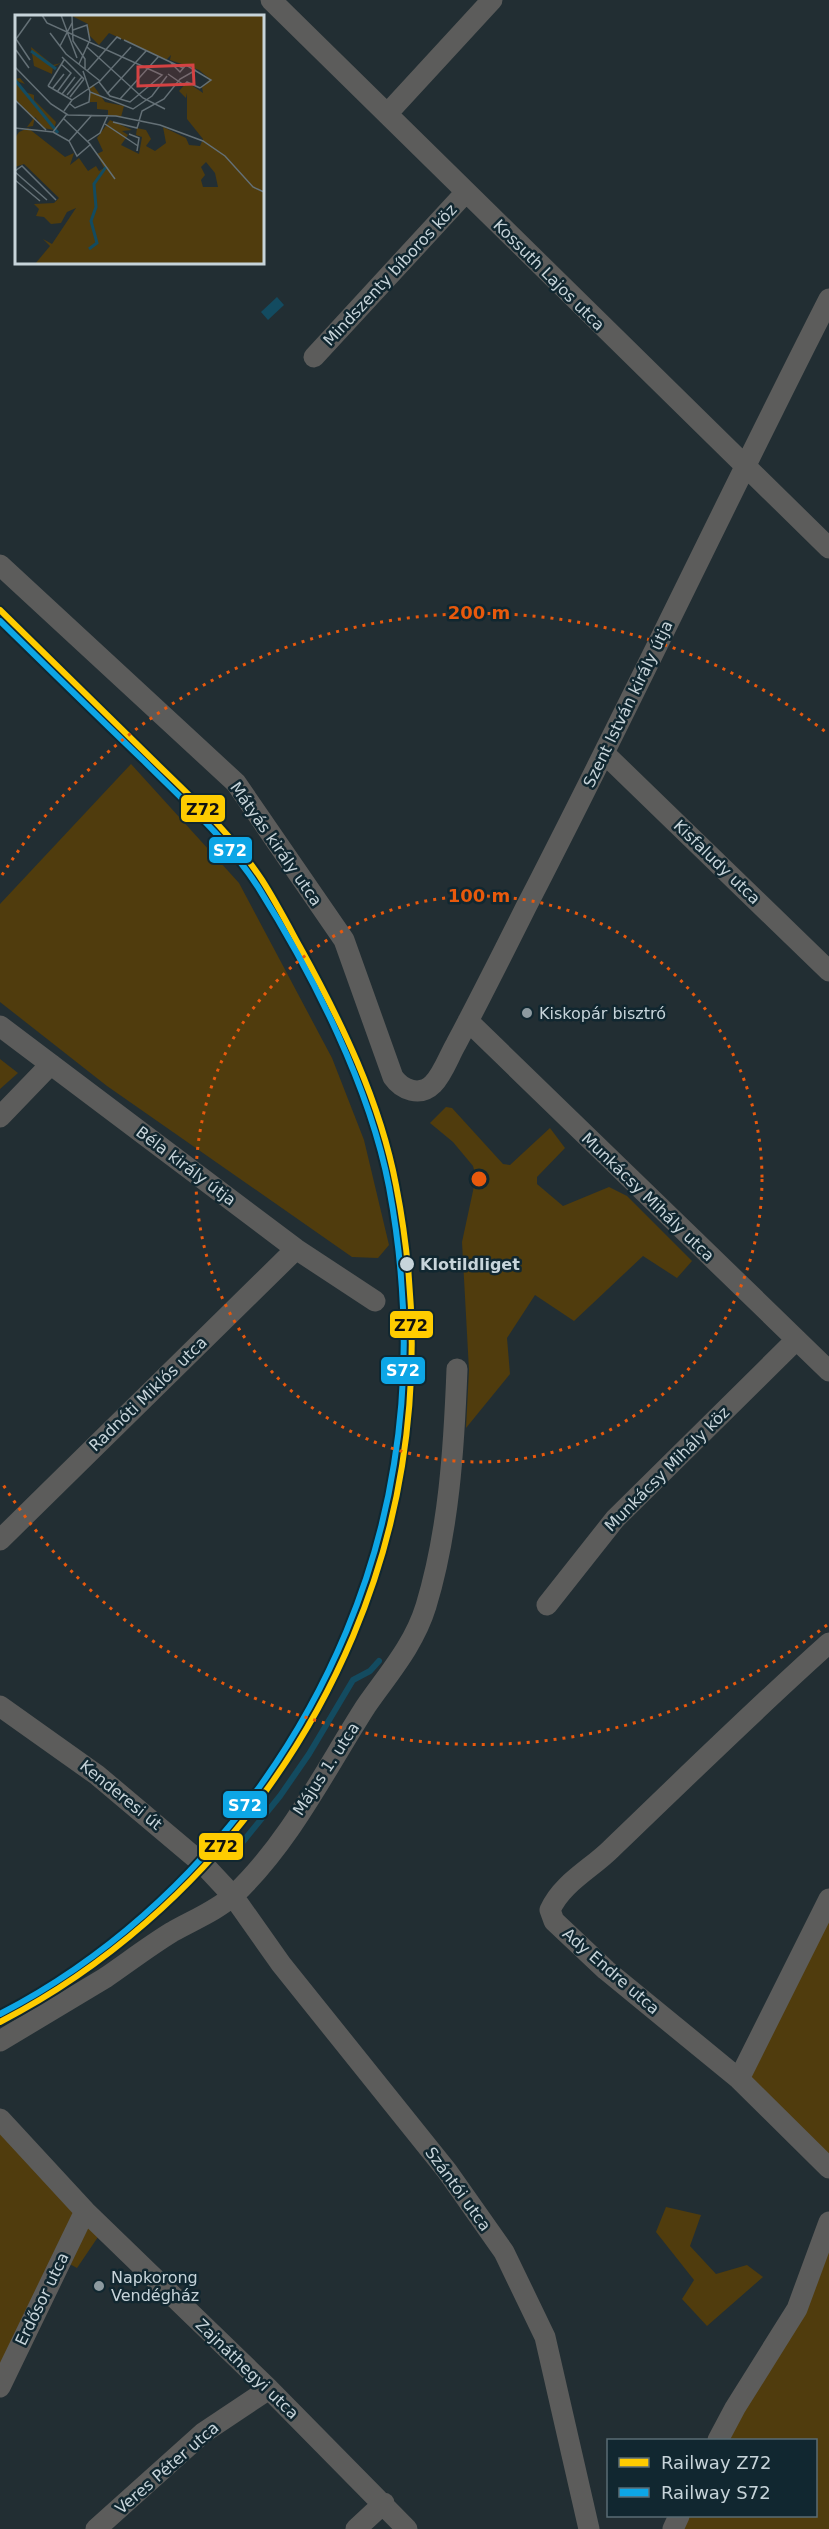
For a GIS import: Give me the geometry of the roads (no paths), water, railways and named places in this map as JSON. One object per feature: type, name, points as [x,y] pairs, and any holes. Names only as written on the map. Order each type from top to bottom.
[{"type":"street","name":"Kossuth Lajos utca","points":[[272,0],[743,466],[829,548]]},
{"type":"street","points":[[387,114],[492,0]]},
{"type":"street","name":"Mindszenty bíboros köz","points":[[314,357],[466,192]]},
{"type":"street","name":"Szent István király útja","points":[[411,1090],[425,1089],[436,1080],[468,1021],[605,754],[743,466],[829,299]]},
{"type":"street","name":"Mátyás király utca","points":[[0,565],[134,692],[236,783],[344,940],[390,1070],[398,1083],[411,1090]]},
{"type":"street","name":"Kisfaludy utca","points":[[605,754],[829,971]]},
{"type":"street","name":"Munkácsy Mihály utca","points":[[468,1021],[829,1371]]},
{"type":"street","name":"Béla király útja","points":[[0,1026],[296,1249],[375,1301]]},
{"type":"street","points":[[0,1117],[51,1064]]},
{"type":"street","name":"Radnóti Miklós utca","points":[[0,1540],[296,1249]]},
{"type":"street","name":"Munkácsy Mihály köz","points":[[547,1605],[615,1519],[796,1340]]},
{"type":"street","name":"Május 1. utca","points":[[0,2041],[233,1896],[291,1824],[416,1634],[426,1605],[441,1543],[453,1450],[457,1369]]},
{"type":"street","name":"Ady Endre utca","points":[[829,1643],[606,1854],[557,1895],[550,1910],[554,1921],[606,1970],[739,2079],[829,2168]]},
{"type":"street","name":"Kenderesi út","points":[[0,1706],[106,1782],[176,1839],[233,1896]]},
{"type":"street","name":"Szántói utca","points":[[233,1896],[281,1964],[447,2171],[504,2252],[545,2337],[589,2529]]},
{"type":"street","points":[[739,2079],[829,1899]]},
{"type":"street","points":[[0,2119],[85,2211]]},
{"type":"street","name":"Erdősor utca","points":[[0,2387],[85,2211]]},
{"type":"street","name":"Zajnáthegyi utca","points":[[85,2211],[269,2389],[384,2503],[407,2529]]},
{"type":"street","points":[[719,2439],[735,2408],[798,2309],[829,2222]]},
{"type":"street","name":"Veres Péter utca","points":[[96,2529],[203,2433],[269,2389]]},
{"type":"street","points":[[356,2529],[384,2503]]},
{"type":"water","points":[[277,297],[284,305],[268,320],[261,312]]},
{"type":"waterway","points":[[238,1856],[241,1844],[280,1796],[309,1754],[353,1680],[370,1671],[379,1661]]},
{"type":"rail line","name":"Z72","points":[[0,610],[197,803],[238,847],[262,880],[330,1004],[357,1062],[380,1123],[389,1154],[402,1220],[407,1255],[411,1325],[407,1431],[402,1466],[383,1552],[353,1636],[314,1716],[266,1791],[210,1860],[146,1922],[76,1977],[0,2022]]},
{"type":"rail line","name":"S72","points":[[0,621],[145,762],[233,853],[258,887],[299,956],[337,1032],[368,1110],[380,1149],[395,1222],[404,1326],[399,1430],[394,1464],[375,1549],[346,1632],[308,1711],[261,1785],[206,1854],[143,1916],[75,1969],[0,2014]]},
{"type":"place","name":"Kiskopár bisztró","points":[[527,1013]]},
{"type":"place","name":"Klotildliget","points":[[407,1264]]},
{"type":"place","name":"Napkorong Vendégház","points":[[99,2286]]}]
